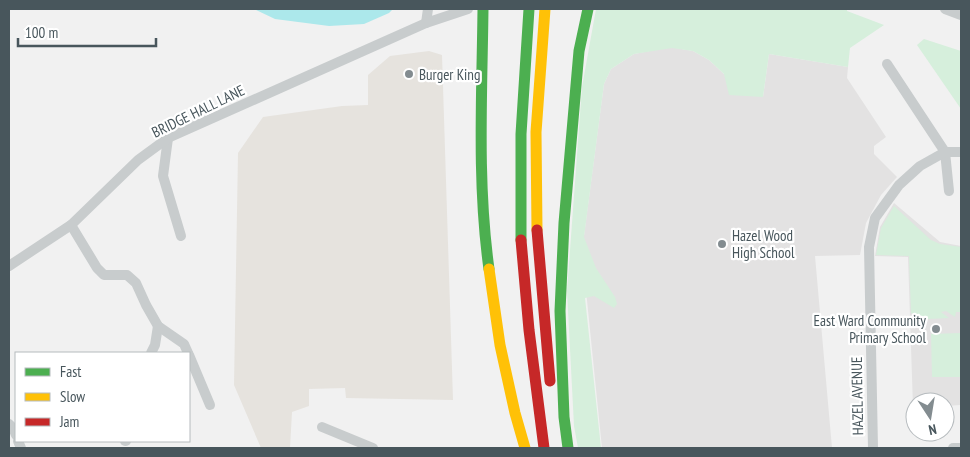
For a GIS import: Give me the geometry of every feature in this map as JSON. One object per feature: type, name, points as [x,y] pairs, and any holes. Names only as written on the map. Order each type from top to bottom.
[{"type":"highway","points":[[529,9],[524,63],[521,137],[522,258],[530,346],[544,448]]},
{"type":"highway","points":[[545,9],[540,60],[536,205],[550,379],[560,448]]},
{"type":"highway","points":[[568,448],[564,417],[560,301],[564,223],[579,51],[588,9]]},
{"type":"highway","points":[[483,15],[481,138],[485,239],[500,344],[515,413],[525,448]]},
{"type":"street","points":[[426,22],[428,9]]},
{"type":"street","name":"BRIDGE HALL LANE","points":[[9,266],[71,225],[138,160],[168,138],[426,22],[468,9]]},
{"type":"street","points":[[945,9],[961,15]]},
{"type":"street","points":[[887,64],[945,152],[949,191]]},
{"type":"street","points":[[168,138],[163,176],[182,236]]},
{"type":"street","name":"HAZEL AVENUE","points":[[873,448],[869,247],[875,218],[899,185],[920,166],[945,152],[961,152]]},
{"type":"street","points":[[71,225],[97,268],[104,275],[127,275],[136,284],[158,326],[184,344],[187,352]]},
{"type":"street","points":[[152,352],[155,345],[158,326]]},
{"type":"street","points":[[190,359],[210,405]]},
{"type":"street","points":[[322,427],[373,448]]},
{"type":"street","points":[[953,448],[961,448]]},
{"type":"shaded area","name":"Hazel Wood High School","points":[[670,47],[693,51],[709,60],[724,74],[763,97],[769,54],[848,67],[847,78],[886,137],[874,146],[874,154],[897,177],[881,195],[866,223],[860,255],[815,256],[832,448],[602,448],[582,251],[604,84],[611,69],[634,54]]},
{"type":"shaded area","points":[[429,51],[442,55],[453,400],[346,398],[345,388],[309,389],[309,406],[292,412],[290,448],[261,448],[234,385],[238,153],[263,117],[342,106],[368,105],[368,75],[390,56]]},
{"type":"shaded area","name":"East Ward Community Primary School","points":[[894,203],[940,242],[961,246],[961,405],[955,405],[955,392],[912,392],[908,257],[875,256],[880,227]]},
{"type":"green space","points":[[596,9],[847,9],[847,11],[884,25],[850,48],[848,67],[769,54],[763,97],[729,95],[724,74],[709,60],[693,51],[672,48],[634,54],[611,69],[604,84],[584,237],[596,268],[615,297],[617,304],[614,308],[594,296],[585,298],[601,448],[578,448],[574,426],[567,291],[582,87]]},
{"type":"green space","points":[[924,39],[961,51],[961,109],[917,45]]},
{"type":"green space","points":[[894,206],[931,240],[940,244],[961,247],[961,312],[956,312],[955,317],[946,311],[941,312],[949,318],[928,319],[911,313],[909,256],[876,255],[881,228]]},
{"type":"green space","points":[[961,333],[961,377],[932,377],[931,334]]},
{"type":"water","points":[[254,9],[393,9],[389,13],[364,24],[329,26],[275,19]]},
{"type":"traffic: fast","points":[[483,9],[482,172],[485,237],[489,269]]},
{"type":"traffic: fast","points":[[521,240],[521,134],[529,9]]},
{"type":"traffic: fast","points":[[568,448],[564,417],[560,311],[564,223],[579,51],[588,9]]},
{"type":"traffic: slow","points":[[537,230],[536,132],[545,9]]},
{"type":"traffic: slow","points":[[489,269],[500,345],[525,448]]},
{"type":"traffic: jam","points":[[537,230],[550,381]]},
{"type":"traffic: jam","points":[[521,240],[529,330],[544,448]]},
{"type":"place","name":"Burger King","points":[[409,74]]},
{"type":"place","name":"Hazel Wood High School","points":[[722,244]]},
{"type":"place","name":"East Ward Community Primary School","points":[[936,329]]}]
